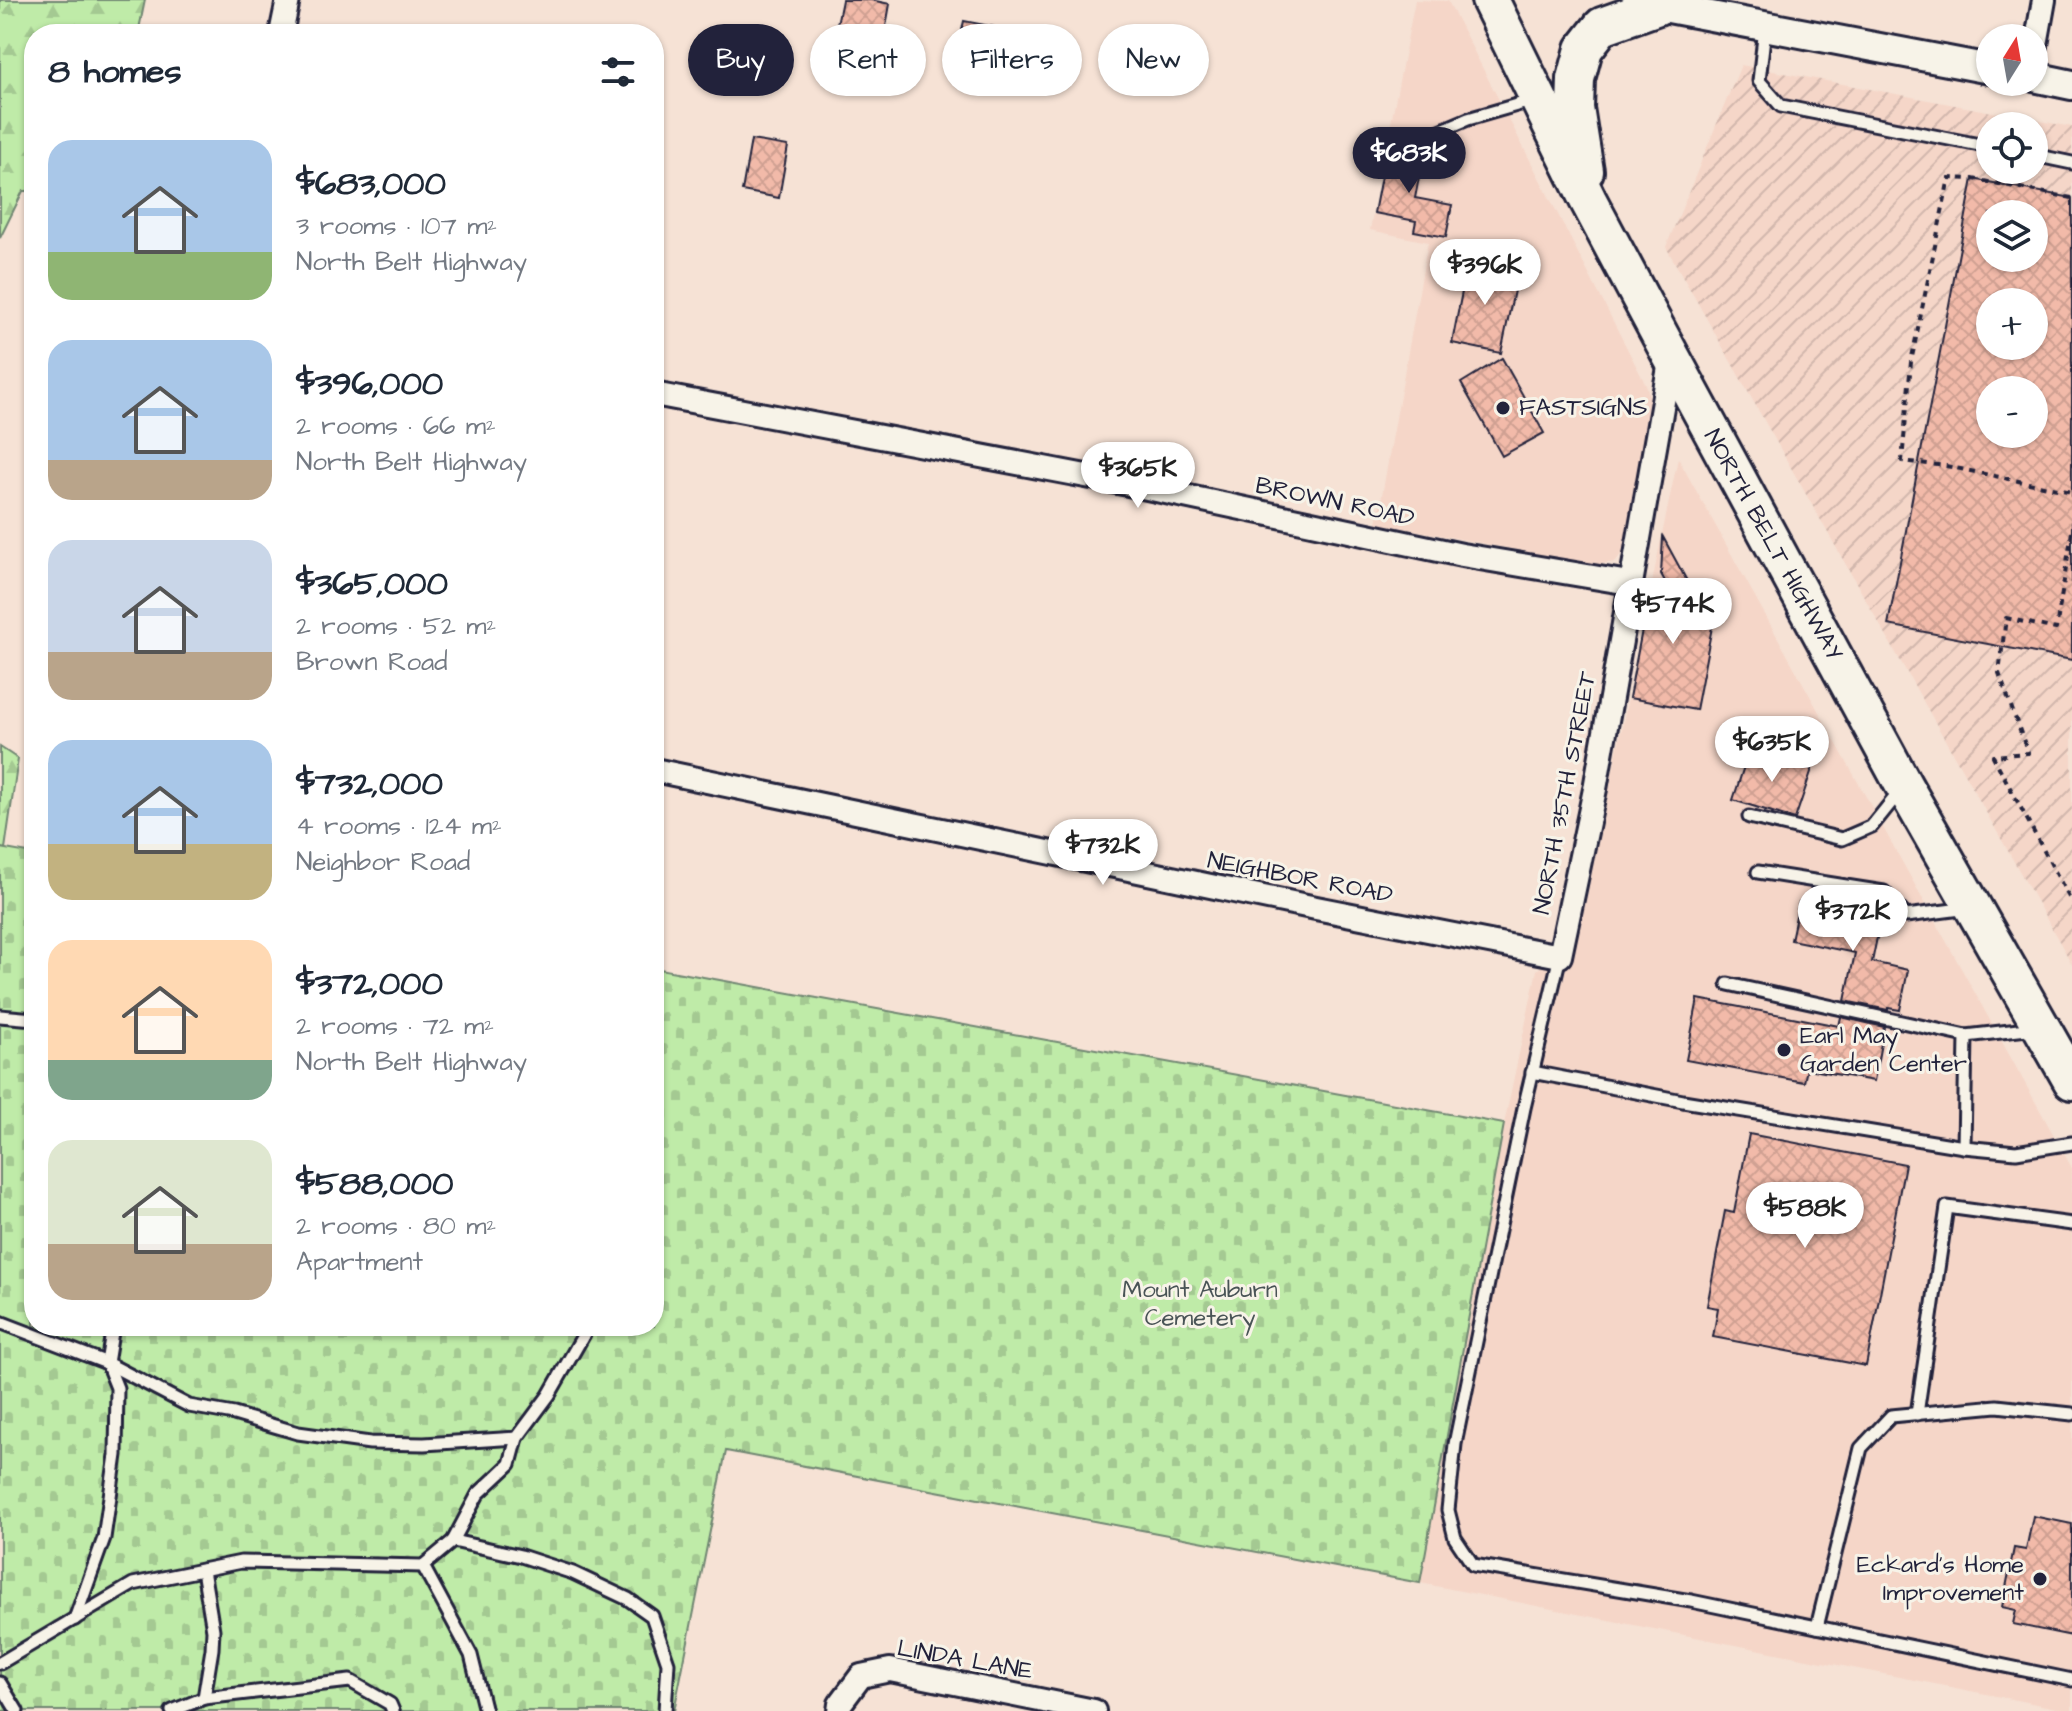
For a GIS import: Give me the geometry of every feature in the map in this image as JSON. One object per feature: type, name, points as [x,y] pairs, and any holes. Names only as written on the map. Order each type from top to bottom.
[{"type":"main road","name":"NORTH BELT HIGHWAY","points":[[1490,0],[1588,200],[1671,356],[1904,786],[2072,1081]]},
{"type":"main road","points":[[1588,200],[1582,140],[1575,108],[1576,79],[1584,49],[1602,26],[1635,2]]},
{"type":"street","points":[[283,24],[288,0]]},
{"type":"street","points":[[2040,24],[2044,0]]},
{"type":"street","points":[[1635,2],[1708,8],[1765,27],[1976,66]]},
{"type":"street","points":[[2048,80],[2072,85]]},
{"type":"street","name":"NORTH 35TH STREET","points":[[1560,956],[1595,789],[1671,356]]},
{"type":"street","name":"BROWN ROAD","points":[[664,396],[1128,484],[1462,555],[1629,583]]},
{"type":"street","name":"NEIGHBOR ROAD","points":[[664,772],[1560,956]]},
{"type":"street","name":"LINDA LANE","points":[[840,1707],[861,1676],[890,1670],[1094,1711]]},
{"type":"lane","points":[[1765,27],[1759,81],[1781,106],[1976,144]]},
{"type":"lane","points":[[1435,133],[1468,119],[1538,99]]},
{"type":"lane","points":[[2048,158],[2072,163]]},
{"type":"lane","points":[[1749,817],[1842,839],[1872,826],[1904,786]]},
{"type":"lane","points":[[1758,872],[1884,892],[1906,916],[1973,907]]},
{"type":"lane","points":[[1560,956],[1532,1072],[1455,1444],[1448,1510],[1455,1538],[1473,1565],[1691,1601],[2072,1680]]},
{"type":"lane","points":[[1728,984],[1966,1036],[2042,1028]]},
{"type":"lane","points":[[0,1016],[24,1018]]},
{"type":"lane","points":[[1964,1147],[1966,1036]]},
{"type":"lane","points":[[1532,1072],[1683,1101],[1964,1147],[2016,1152],[2072,1143]]},
{"type":"lane","points":[[1917,1414],[1947,1207],[2072,1224]]},
{"type":"lane","points":[[0,1322],[24,1331]]},
{"type":"lane","points":[[37,1336],[107,1363],[189,1406],[234,1414],[298,1433],[370,1443],[517,1438]]},
{"type":"lane","points":[[75,1619],[104,1538],[116,1455],[117,1388],[107,1363],[111,1336]]},
{"type":"lane","points":[[0,1663],[133,1584],[241,1562],[423,1566],[453,1541],[478,1494],[510,1464],[517,1438],[549,1395],[583,1336]]},
{"type":"lane","points":[[1817,1627],[1861,1448],[1891,1416],[1997,1406],[2072,1414]]},
{"type":"lane","points":[[453,1541],[521,1556],[573,1573],[628,1599],[652,1616],[668,1663],[665,1711]]},
{"type":"lane","points":[[423,1566],[471,1655],[485,1711]]},
{"type":"lane","points":[[203,1570],[213,1630],[204,1698]]},
{"type":"lane","points":[[172,1711],[204,1698],[350,1681],[390,1704],[393,1711]]},
{"type":"lane","points":[[0,1683],[17,1711]]},
{"type":"path","points":[[2072,198],[1973,179],[1949,178],[1911,362],[1902,461],[1946,466],[2072,492]]},
{"type":"path","points":[[2072,532],[2056,629],[2006,618],[1999,673],[2028,753],[1993,756],[2072,903]]},
{"type":"shaded area","points":[[1415,0],[1448,1],[1647,387],[1653,410],[1625,549],[1615,562],[1594,565],[1377,523],[1428,242],[1370,230]]},
{"type":"shaded area","points":[[1741,65],[1992,112],[1976,112],[1976,184],[2048,184],[2048,123],[2072,127],[2072,964],[1666,247]]},
{"type":"shaded area","points":[[1678,458],[2072,1168],[2072,1711],[1420,1583],[1504,1124],[1537,970],[1578,938]]},
{"type":"green space","points":[[0,0],[145,0],[140,24],[24,24],[24,191],[0,238]]},
{"type":"green space","points":[[0,747],[18,759],[5,849],[0,848]]},
{"type":"green space","name":"Mount Auburn Cemetery","points":[[0,848],[24,852],[24,1336],[664,1336],[664,970],[1504,1124],[1420,1583],[726,1451],[674,1711],[0,1711]]},
{"type":"building","points":[[842,0],[871,0],[890,4],[886,24],[837,24]]},
{"type":"building","points":[[751,140],[788,146],[779,198],[742,191]]},
{"type":"building","points":[[1386,150],[1423,156],[1415,198],[1452,205],[1446,237],[1414,231],[1416,221],[1374,213]]},
{"type":"building","points":[[1973,179],[1976,184],[1999,184],[2072,198],[2072,660],[1888,625]]},
{"type":"building","points":[[1468,261],[1518,271],[1501,353],[1452,343]]},
{"type":"building","name":"FASTSIGNS","points":[[1502,358],[1544,433],[1502,456],[1461,383]]},
{"type":"building","points":[[1663,537],[1712,627],[1696,710],[1629,698],[1646,609],[1684,616],[1661,574]]},
{"type":"building","points":[[1750,748],[1812,769],[1795,819],[1733,800]]},
{"type":"building","points":[[1799,902],[1881,918],[1872,962],[1908,970],[1900,1010],[1845,1001],[1855,953],[1791,940]]},
{"type":"building","name":"Earl May Garden Center","points":[[1698,999],[1839,1026],[1841,1017],[1884,1027],[1874,1081],[1807,1069],[1804,1082],[1686,1060]]},
{"type":"building","points":[[1749,1134],[1905,1164],[1866,1366],[1713,1337],[1718,1308],[1707,1306],[1725,1211],[1734,1213]]},
{"type":"building","name":"Eckard's Home Improvement","points":[[2033,1516],[2072,1524],[2072,1636],[2013,1624],[2016,1610],[2002,1607],[2014,1548],[2026,1550]]},
{"type":"place","name":"FASTSIGNS","points":[[1503,408]]},
{"type":"place","name":"Earl May Garden Center","points":[[1784,1050]]},
{"type":"place","name":"Eckard's Home Improvement","points":[[2040,1579]]}]
